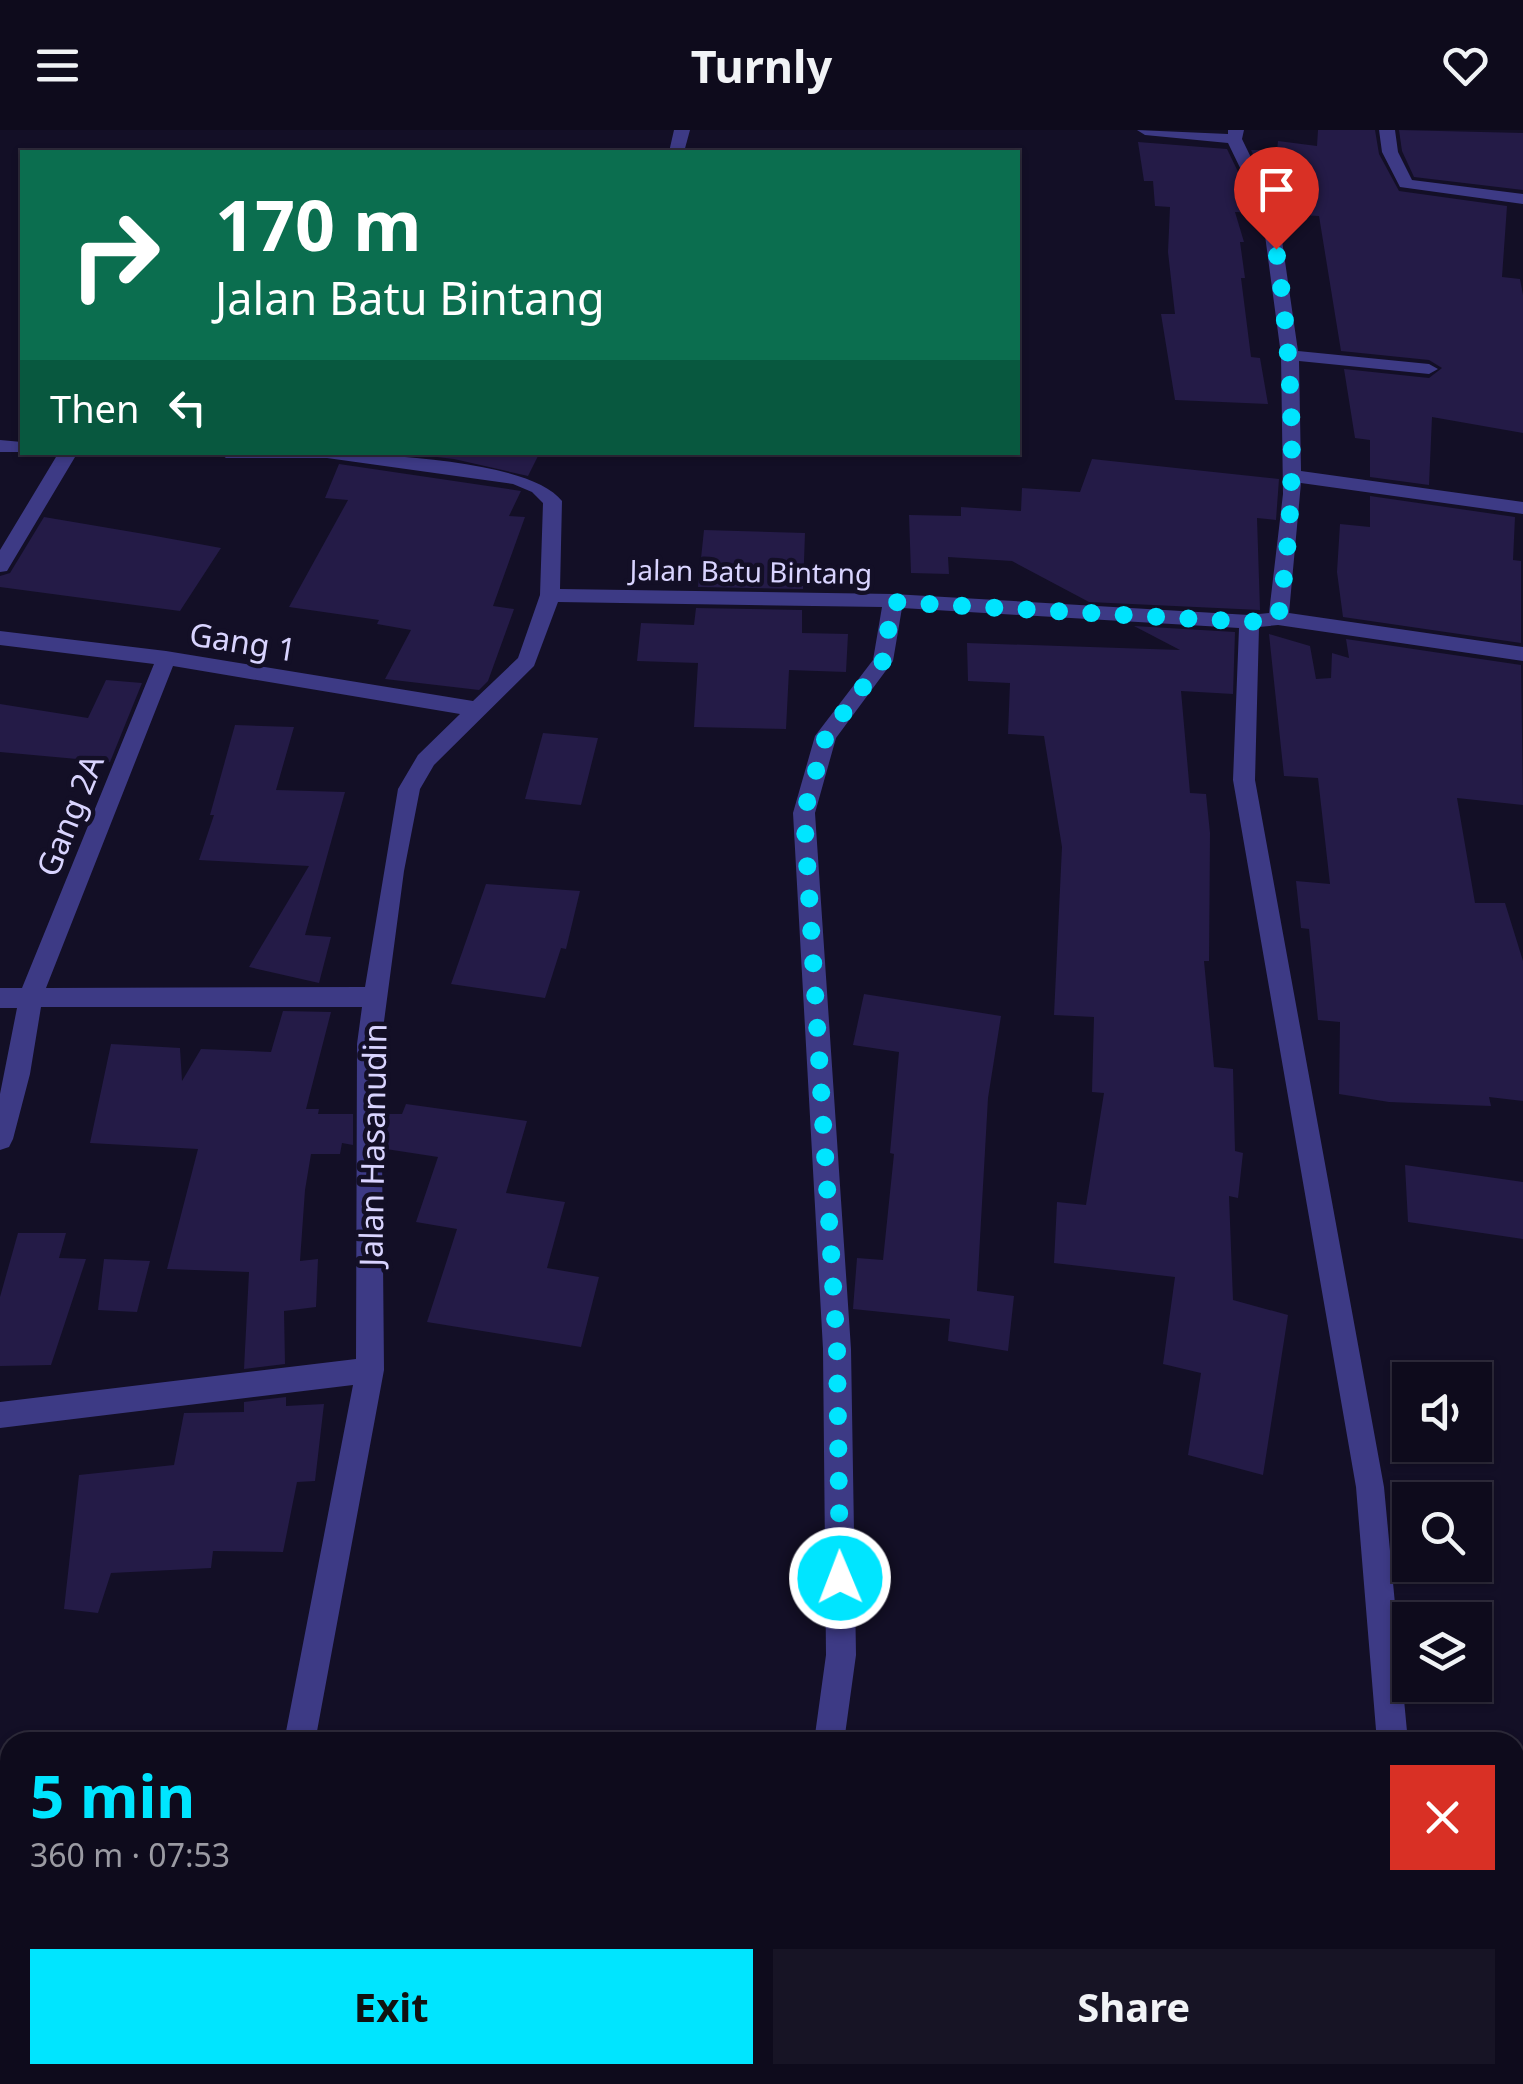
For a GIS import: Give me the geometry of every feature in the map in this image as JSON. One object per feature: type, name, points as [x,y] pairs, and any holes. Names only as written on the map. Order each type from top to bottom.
[{"type":"street","points":[[1145,130],[1235,135],[1270,214],[1290,355],[1292,476],[1286,572],[1278,618]]},
{"type":"street","points":[[1387,130],[1390,152],[1406,184],[1523,199]]},
{"type":"street","points":[[1290,355],[1429,369]]},
{"type":"street","points":[[0,566],[67,455]]},
{"type":"street","name":"Jalan Hasanudin","points":[[300,1732],[370,1370],[369,1044],[393,871],[409,789],[426,760],[527,661],[550,594],[553,502],[539,488],[516,480],[350,455]]},
{"type":"street","points":[[1292,476],[1523,508]]},
{"type":"street","name":"Jalan Batu Bintang","points":[[550,594],[893,602],[1250,622],[1278,618],[1523,654]]},
{"type":"street","points":[[831,1732],[841,1655],[837,1349],[804,813],[826,736],[883,661],[893,602]]},
{"type":"street","points":[[1250,622],[1244,780],[1370,1487],[1392,1732]]},
{"type":"street","name":"Gang 1","points":[[0,638],[166,658],[474,709]]},
{"type":"street","name":"Gang 2A","points":[[0,1139],[18,1074],[31,996],[166,658]]},
{"type":"street","points":[[0,998],[376,997]]},
{"type":"street","points":[[0,1415],[370,1370]]},
{"type":"building","points":[[1318,130],[1375,130],[1379,154],[1399,191],[1507,206],[1502,277],[1520,279],[1523,295],[1523,433],[1432,417],[1429,485],[1370,477],[1370,440],[1355,438],[1344,369],[1429,378],[1442,368],[1429,360],[1341,351],[1319,216],[1282,214],[1251,150],[1277,150],[1278,141],[1317,146]]},
{"type":"building","points":[[1399,130],[1523,133],[1523,190],[1414,177],[1402,151]]},
{"type":"building","points":[[1138,142],[1227,149],[1258,213],[1235,212],[1244,242],[1240,242],[1245,278],[1241,278],[1251,357],[1260,358],[1268,404],[1175,400],[1161,314],[1175,314],[1168,252],[1170,207],[1155,206],[1153,181],[1144,181]]},
{"type":"building","points":[[420,455],[538,455],[528,476]]},
{"type":"building","points":[[1092,459],[1279,479],[1276,520],[1257,518],[1260,610],[1089,602],[1012,561],[948,557],[949,574],[911,573],[909,515],[961,516],[961,507],[1021,511],[1022,488],[1080,492]]},
{"type":"building","points":[[339,464],[521,491],[509,516],[525,517],[493,606],[514,609],[488,681],[479,690],[385,679],[411,630],[377,624],[379,620],[289,607],[348,500],[325,498]]},
{"type":"building","points":[[1370,496],[1515,517],[1513,560],[1521,561],[1521,643],[1343,617],[1337,572],[1340,524],[1370,527]]},
{"type":"building","points":[[44,517],[221,548],[180,611],[0,587],[0,576],[10,573]]},
{"type":"building","points":[[704,530],[805,533],[803,589],[698,587]]},
{"type":"building","points":[[696,608],[802,610],[802,633],[848,634],[846,672],[789,670],[786,729],[694,727],[698,663],[637,661],[641,623],[694,625]]},
{"type":"building","points":[[1134,626],[1235,632],[1233,694],[1181,691],[1190,793],[1206,794],[1210,833],[1209,961],[1204,961],[1214,1067],[1233,1069],[1235,1151],[1243,1153],[1238,1198],[1229,1196],[1233,1300],[1288,1315],[1263,1475],[1188,1455],[1201,1373],[1163,1364],[1175,1277],[1054,1263],[1057,1202],[1086,1205],[1104,1093],[1092,1092],[1094,1017],[1054,1015],[1062,847],[1044,736],[1008,734],[1010,683],[968,681],[967,643],[1180,650]]},
{"type":"building","points":[[1269,634],[1310,646],[1316,679],[1331,678],[1332,653],[1349,658],[1346,639],[1521,665],[1523,805],[1457,798],[1475,903],[1505,903],[1523,961],[1523,1101],[1489,1097],[1491,1106],[1389,1102],[1339,1094],[1340,1022],[1318,1020],[1309,929],[1301,928],[1296,881],[1330,884],[1318,778],[1284,776]]},
{"type":"building","points":[[106,680],[142,683],[110,762],[0,752],[0,704],[88,718]]},
{"type":"building","points":[[235,725],[294,727],[276,790],[345,792],[305,935],[331,937],[319,983],[249,967],[309,866],[199,860]]},
{"type":"building","points":[[543,733],[598,738],[581,805],[525,799]]},
{"type":"building","points":[[486,884],[580,891],[566,949],[561,948],[545,998],[451,984]]},
{"type":"building","points":[[864,994],[1001,1016],[988,1098],[977,1291],[1014,1296],[1008,1351],[948,1341],[950,1319],[853,1309],[857,1258],[883,1260],[899,1052],[853,1045]]},
{"type":"building","points":[[283,1011],[331,1012],[306,1109],[319,1109],[318,1114],[353,1114],[353,1145],[342,1143],[340,1154],[311,1154],[300,1261],[318,1259],[316,1307],[284,1311],[285,1364],[244,1369],[249,1272],[167,1269],[198,1149],[90,1143],[111,1044],[180,1048],[182,1081],[201,1049],[271,1052]]},
{"type":"building","points":[[406,1104],[527,1121],[506,1193],[565,1202],[547,1268],[599,1277],[581,1347],[427,1322],[457,1229],[416,1222],[438,1157],[386,1149],[385,1114],[402,1114]]},
{"type":"building","points":[[1405,1165],[1523,1182],[1523,1239],[1408,1222]]},
{"type":"building","points":[[18,1233],[66,1233],[59,1258],[86,1259],[51,1365],[0,1366],[0,1297]]},
{"type":"building","points":[[104,1259],[150,1261],[137,1312],[98,1310]]},
{"type":"building","points":[[286,1397],[286,1406],[324,1404],[315,1481],[297,1482],[283,1552],[213,1551],[211,1568],[111,1573],[98,1613],[64,1609],[79,1475],[174,1465],[184,1413],[244,1412],[244,1402]]},
{"type":"route","points":[[840,1578],[837,1349],[804,813],[826,736],[883,661],[893,602],[1171,614],[1250,622],[1278,618],[1292,494],[1290,355],[1276,249]]}]
